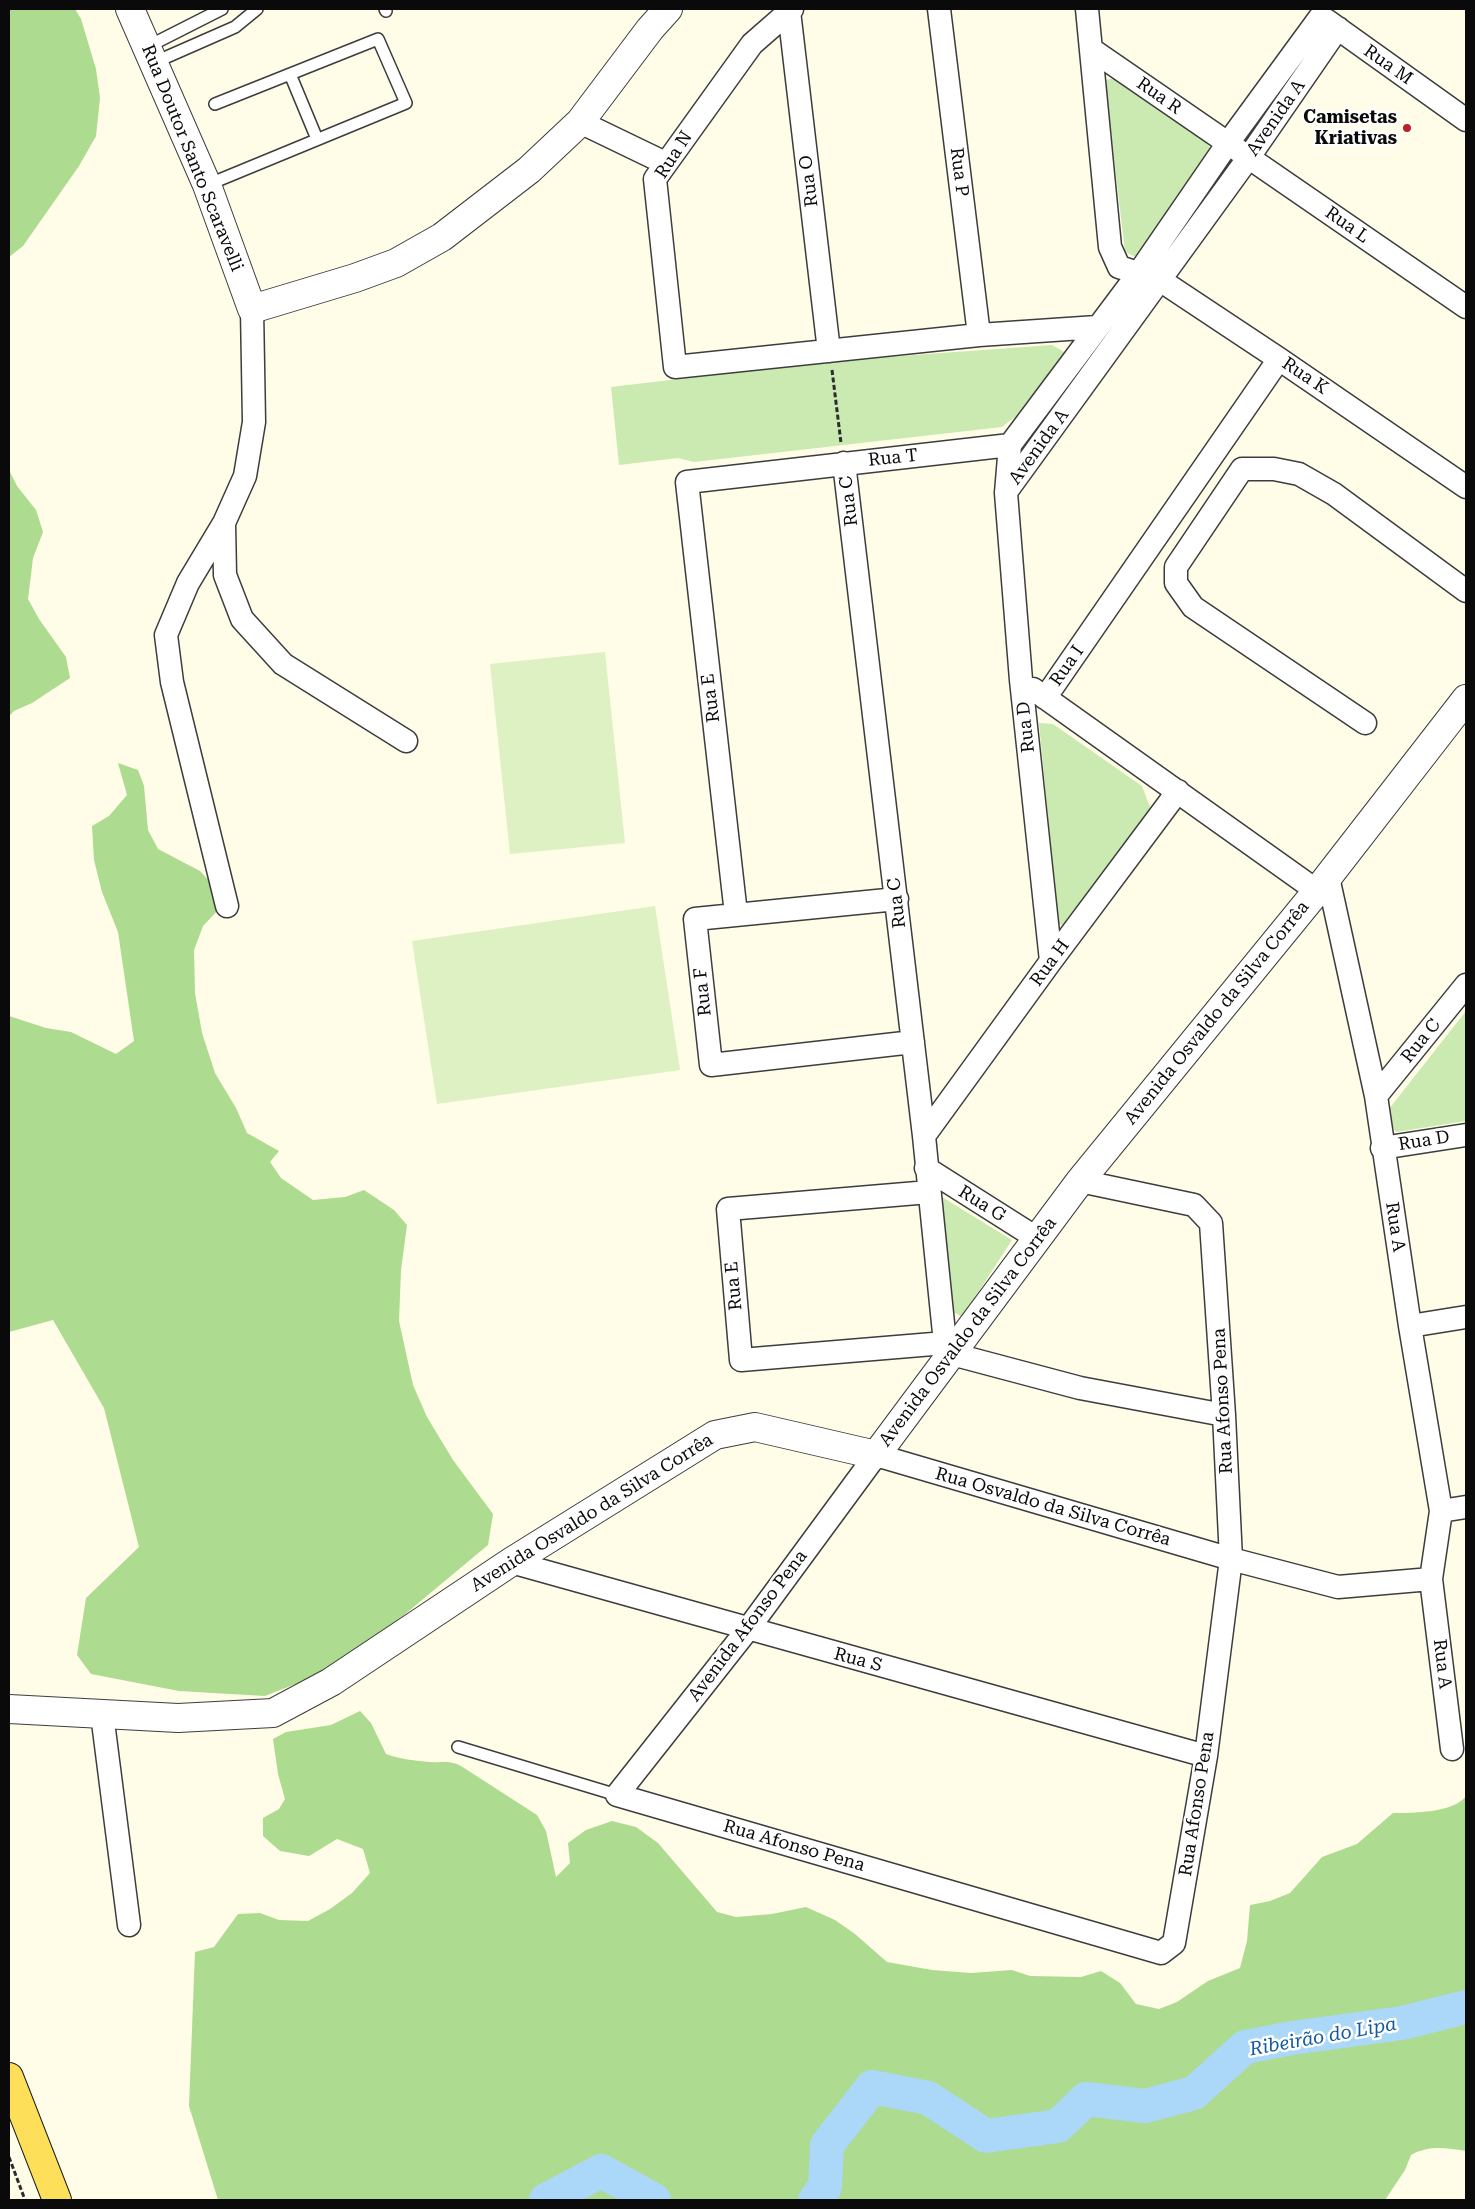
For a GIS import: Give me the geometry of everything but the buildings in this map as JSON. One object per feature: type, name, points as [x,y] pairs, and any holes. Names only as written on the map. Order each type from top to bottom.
[{"type":"main road","points":[[9,2077],[57,2200]]},
{"type":"street","name":"Rua Doutor Santo Scaravelli","points":[[130,9],[206,185],[252,309]]},
{"type":"street","points":[[227,906],[172,682],[166,635],[188,583],[224,523],[245,476],[254,422],[252,309],[355,278],[396,263],[442,237],[529,170],[580,122],[650,28],[668,9]]},
{"type":"street","name":"Rua P","points":[[939,9],[979,335]]},
{"type":"street","points":[[1087,9],[1110,247],[1119,267],[1138,274]]},
{"type":"street","name":"Rua N","points":[[791,10],[752,44],[655,179],[675,367],[829,351]]},
{"type":"street","name":"Rua O","points":[[791,10],[829,351]]},
{"type":"street","name":"Rua M","points":[[1323,18],[1466,120]]},
{"type":"street","name":"Avenida A","points":[[1006,493],[1010,445],[1138,274],[1228,142],[1323,18]]},
{"type":"street","name":"Avenida A","points":[[1006,493],[1249,157],[1323,18]]},
{"type":"street","name":"Rua R","points":[[1091,49],[1228,142]]},
{"type":"street","points":[[580,122],[666,163]]},
{"type":"street","name":"Rua L","points":[[1228,142],[1466,308]]},
{"type":"street","name":"Rua K","points":[[1138,274],[1160,280],[1280,359],[1466,487]]},
{"type":"street","points":[[829,351],[979,335],[1097,327]]},
{"type":"street","name":"Rua I","points":[[1280,359],[1044,698],[1178,791],[1322,884]]},
{"type":"street","name":"Rua T","points":[[687,482],[1010,445]]},
{"type":"street","name":"Rua C","points":[[844,463],[897,899],[948,1349]]},
{"type":"street","points":[[1365,723],[1194,606],[1176,583],[1176,567],[1242,469],[1274,469],[1299,474],[1334,494],[1466,591]]},
{"type":"street","name":"Rua E","points":[[687,482],[736,914]]},
{"type":"street","name":"Rua D","points":[[1006,493],[1021,680],[1051,960]]},
{"type":"street","points":[[224,523],[224,575],[242,619],[283,664],[406,741]]},
{"type":"street","points":[[1021,680],[1044,698]]},
{"type":"street","name":"Avenida Osvaldo da Silva Corrêa","points":[[9,1709],[178,1718],[273,1713],[331,1682],[511,1562],[715,1435],[755,1426],[876,1456],[948,1349],[1038,1239],[1080,1181],[1322,884],[1466,699]]},
{"type":"street","name":"Rua H","points":[[924,1136],[1051,960],[1178,791]]},
{"type":"street","name":"Rua A","points":[[1322,884],[1376,1096],[1382,1148],[1441,1511],[1431,1579],[1452,1749]]},
{"type":"street","name":"Rua F","points":[[897,899],[695,919],[711,1065],[913,1042]]},
{"type":"street","name":"Rua C","points":[[1376,1096],[1466,985]]},
{"type":"street","name":"Rua D","points":[[1382,1148],[1466,1135]]},
{"type":"street","name":"Rua G","points":[[926,1168],[1038,1239]]},
{"type":"street","name":"Rua Afonso Pena","points":[[617,1795],[1161,1953],[1174,1943],[1206,1756],[1231,1558],[1224,1415],[1211,1224],[1194,1206],[1080,1181]]},
{"type":"street","name":"Rua E","points":[[929,1192],[728,1209],[741,1360],[948,1349]]},
{"type":"street","points":[[1410,1326],[1466,1317]]},
{"type":"street","points":[[948,1349],[1080,1388],[1224,1415]]},
{"type":"street","name":"Rua Osvaldo da Silva Corrêa","points":[[876,1456],[1231,1558]]},
{"type":"street","name":"Avenida Afonso Pena","points":[[617,1795],[748,1630],[876,1456]]},
{"type":"street","points":[[1441,1511],[1466,1507]]},
{"type":"street","points":[[1231,1558],[1338,1587],[1431,1579]]},
{"type":"street","name":"Rua S","points":[[511,1562],[748,1630],[1206,1756]]},
{"type":"street","points":[[102,1714],[129,1925]]},
{"type":"lane","points":[[150,55],[224,9],[235,27]]},
{"type":"lane","points":[[150,55],[235,27],[257,9]]},
{"type":"lane","points":[[206,185],[406,103],[378,39],[216,104]]},
{"type":"lane","points":[[290,74],[317,139]]},
{"type":"lane","points":[[458,1747],[617,1795]]},
{"type":"path","points":[[829,351],[844,463]]},
{"type":"path","points":[[9,2157],[25,2200]]},
{"type":"green space","points":[[9,9],[75,9],[81,19],[96,69],[100,98],[96,136],[79,166],[23,246],[9,257]]},
{"type":"green space","points":[[1115,78],[1206,142],[1211,150],[1138,258],[1125,252],[1105,80]]},
{"type":"green space","points":[[1052,345],[1066,353],[1015,417],[1002,427],[694,462],[678,458],[619,465],[611,387],[831,361]]},
{"type":"green space","points":[[9,470],[17,486],[36,510],[43,532],[33,558],[28,599],[39,619],[66,657],[70,678],[32,703],[14,711],[9,716]]},
{"type":"green space","points":[[605,652],[625,843],[510,854],[490,664]]},
{"type":"green space","points":[[1039,723],[1053,724],[1142,786],[1151,810],[1065,927],[1058,923]]},
{"type":"green space","points":[[118,763],[138,770],[144,786],[148,830],[158,849],[200,871],[212,884],[219,909],[203,926],[194,950],[195,993],[202,1033],[215,1073],[236,1108],[247,1133],[279,1151],[270,1162],[281,1178],[313,1200],[345,1197],[364,1190],[394,1210],[407,1225],[401,1270],[399,1321],[413,1385],[427,1417],[453,1460],[493,1514],[488,1545],[404,1615],[328,1671],[265,1696],[179,1691],[91,1674],[77,1655],[86,1598],[139,1547],[104,1408],[53,1320],[9,1332],[9,1016],[46,1028],[71,1032],[116,1054],[134,1041],[118,932],[102,892],[94,860],[92,826],[109,816],[127,795]]},
{"type":"green space","points":[[655,906],[680,1070],[437,1104],[412,941]]},
{"type":"green space","points":[[1466,1011],[1466,1121],[1396,1132],[1389,1122],[1389,1109]]},
{"type":"green space","points":[[942,1197],[1012,1240],[962,1317],[950,1310]]},
{"type":"green space","points":[[360,1711],[371,1723],[386,1754],[413,1760],[457,1764],[537,1815],[546,1831],[556,1877],[570,1863],[568,1843],[586,1830],[612,1821],[636,1827],[658,1843],[717,1912],[736,1917],[772,1914],[806,1907],[835,1920],[855,1934],[887,1962],[932,1970],[971,1973],[1012,1970],[1030,1976],[1081,1977],[1101,1971],[1120,1983],[1136,2004],[1159,2009],[1177,2002],[1208,1981],[1240,1968],[1247,1941],[1250,1905],[1270,1901],[1290,1893],[1322,1857],[1357,1844],[1393,1813],[1443,1809],[1460,1802],[1466,1796],[1466,2151],[1444,2148],[1425,2150],[1411,2155],[1405,2170],[1385,2200],[218,2200],[189,2106],[195,1952],[214,1947],[238,1914],[260,1913],[279,1920],[308,1921],[330,1909],[352,1893],[370,1873],[363,1849],[337,1839],[309,1856],[280,1851],[263,1836],[263,1818],[279,1809],[285,1799],[278,1774],[273,1739],[286,1732],[331,1725]]},
{"type":"waterway","name":"Ribeirão do Lipa","points":[[815,2200],[825,2187],[827,2145],[872,2087],[928,2098],[986,2136],[1058,2126],[1086,2099],[1145,2106],[1194,2093],[1245,2047],[1292,2038],[1402,2023],[1466,2007]]},
{"type":"waterway","name":"Ribeirão do Lipa","points":[[546,2200],[601,2171],[654,2200]]},
{"type":"place","name":"Camisetas Kriativas","points":[[1407,128]]}]
